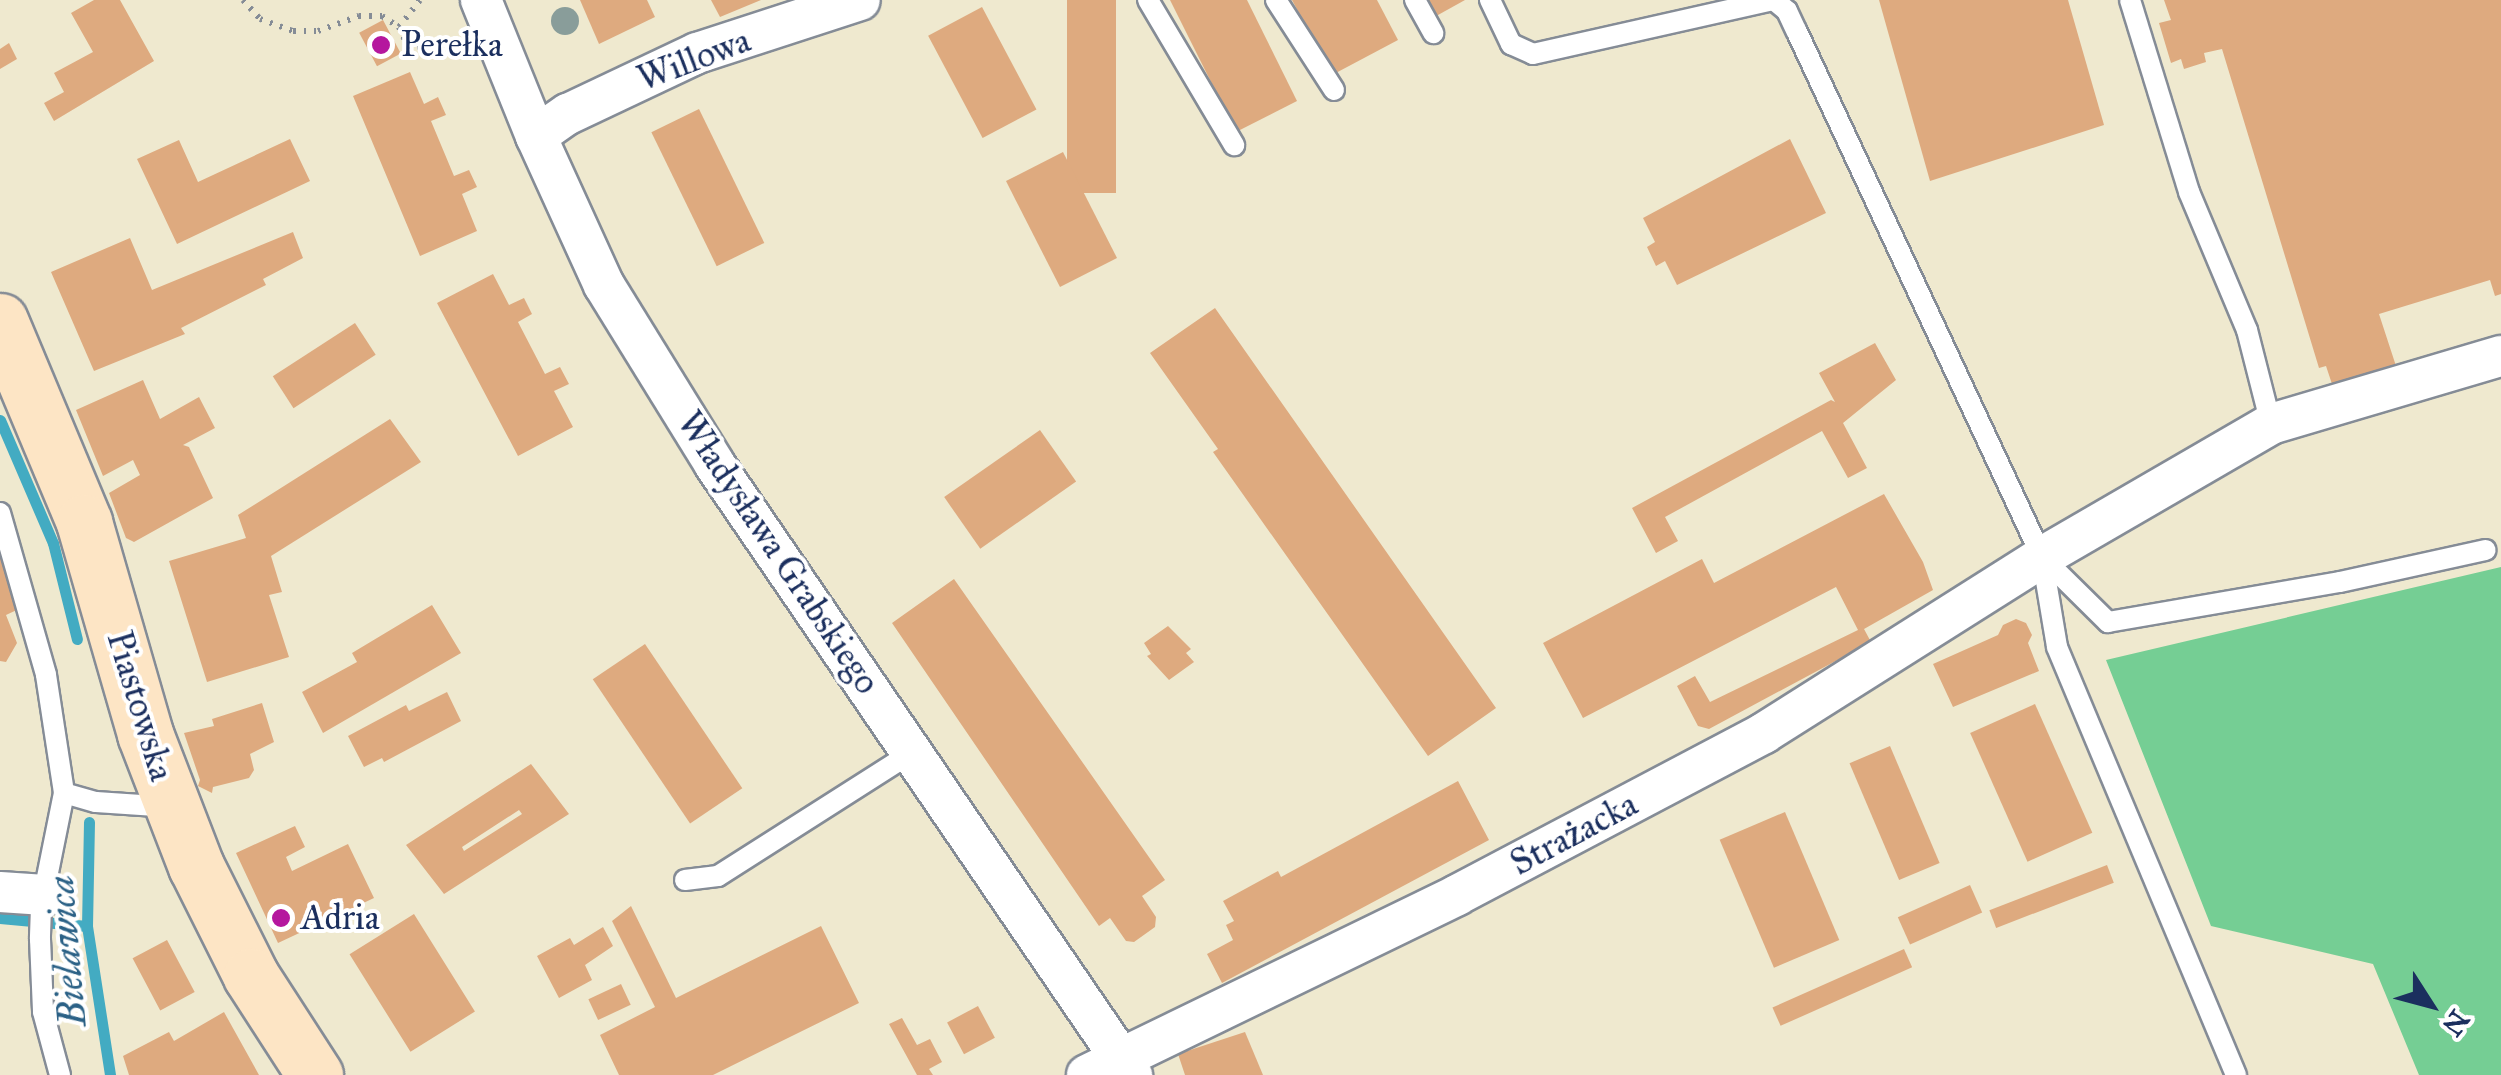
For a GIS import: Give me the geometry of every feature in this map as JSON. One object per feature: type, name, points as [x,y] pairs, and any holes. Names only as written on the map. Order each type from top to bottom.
[{"type":"main road","name":"Piastowska","points":[[0,321],[84,522],[145,734],[172,807],[242,958],[315,1075]]},
{"type":"street","name":"Władysława Grabskiego","points":[[481,0],[536,136],[604,285],[715,465],[913,752],[1114,1070]]},
{"type":"street","name":"Willowa","points":[[536,136],[568,114],[697,54],[860,0]]},
{"type":"street","name":"Strażacka","points":[[1114,1070],[1175,1028],[1322,963],[1764,732],[2042,557],[2271,424],[2501,356]]},
{"type":"street","points":[[0,892],[43,901]]},
{"type":"lane","points":[[1148,0],[1234,145]]},
{"type":"lane","points":[[1276,0],[1334,90]]},
{"type":"lane","points":[[1415,0],[1433,33]]},
{"type":"lane","points":[[1490,0],[1511,44],[1534,54],[1773,0],[1787,11],[2042,557],[2057,646],[2236,1075]]},
{"type":"lane","points":[[2130,0],[2189,192],[2247,330],[2271,424]]},
{"type":"lane","points":[[0,513],[46,675],[64,793],[43,901],[40,939],[44,1012],[60,1075]]},
{"type":"lane","points":[[2042,557],[2108,622],[2340,582],[2486,550]]},
{"type":"lane","points":[[684,880],[718,876],[913,752]]},
{"type":"lane","points":[[64,793],[96,802],[172,807]]},
{"type":"path","points":[[243,0],[260,20],[293,31],[318,32],[359,16],[382,16],[398,27],[407,45],[437,49]]},
{"type":"path","points":[[398,27],[420,0]]},
{"type":"green space","points":[[2501,567],[2501,1075],[2419,1075],[2373,964],[2211,926],[2106,660]]},
{"type":"building","points":[[94,0],[120,0],[154,61],[54,121],[44,103],[64,92],[54,73],[93,52],[71,13]]},
{"type":"building","points":[[580,0],[647,0],[655,17],[599,44]]},
{"type":"building","points":[[711,0],[761,0],[720,17]]},
{"type":"building","points":[[1067,0],[1116,0],[1116,193],[1067,193]]},
{"type":"building","points":[[1170,0],[1247,0],[1297,101],[1236,132]]},
{"type":"building","points":[[1292,0],[1377,0],[1398,40],[1332,75]]},
{"type":"building","points":[[1417,0],[1465,0],[1429,20]]},
{"type":"building","points":[[1879,0],[2068,0],[2104,125],[1930,181]]},
{"type":"building","points":[[2164,0],[2501,0],[2501,294],[2495,296],[2490,280],[2379,314],[2396,366],[2333,387],[2326,366],[2319,368],[2222,49],[2204,53],[2206,62],[2184,69],[2181,59],[2171,63],[2159,23],[2171,20]]},
{"type":"building","points":[[982,7],[1036,109],[983,138],[928,36]]},
{"type":"building","name":"Perełka","points":[[383,20],[401,54],[377,66],[359,33]]},
{"type":"building","points":[[9,43],[17,59],[0,69],[0,49]]},
{"type":"building","points":[[410,72],[424,104],[438,97],[446,115],[431,121],[454,176],[469,170],[477,187],[462,194],[477,231],[420,256],[353,96]]},
{"type":"building","points":[[699,109],[764,243],[717,266],[651,132]]},
{"type":"building","points":[[290,139],[310,181],[177,244],[137,159],[179,140],[198,182]]},
{"type":"building","points":[[1790,139],[1826,213],[1677,285],[1665,261],[1656,266],[1647,247],[1655,242],[1643,218]]},
{"type":"building","points":[[1063,152],[1117,258],[1060,287],[1006,181]]},
{"type":"building","points":[[293,232],[303,258],[263,279],[266,285],[181,328],[185,334],[94,371],[51,272],[130,238],[152,290]]},
{"type":"building","points":[[493,274],[509,305],[524,298],[532,314],[518,322],[545,374],[560,367],[569,384],[554,391],[573,427],[518,456],[437,303]]},
{"type":"building","points":[[1215,308],[1496,708],[1428,756],[1213,452],[1218,449],[1150,353]]},
{"type":"building","points":[[355,323],[376,355],[294,408],[273,376]]},
{"type":"building","points":[[1875,343],[1896,380],[1843,423],[1867,468],[1848,478],[1822,431],[1665,517],[1678,541],[1656,553],[1632,508],[1831,400],[1835,402],[1819,373]]},
{"type":"building","points":[[143,380],[160,419],[199,397],[215,428],[183,445],[189,447],[213,498],[134,542],[126,538],[109,493],[140,475],[133,460],[103,476],[76,410]]},
{"type":"building","points":[[390,419],[421,462],[271,556],[282,592],[269,595],[289,657],[207,682],[169,561],[246,538],[238,515]]},
{"type":"building","points":[[1040,430],[1076,482],[980,549],[944,497]]},
{"type":"building","points":[[1884,494],[1923,562],[1933,590],[1864,629],[1871,642],[1709,729],[1698,726],[1677,686],[1695,676],[1710,702],[1858,630],[1836,587],[1583,718],[1543,643],[1702,559],[1714,583]]},
{"type":"building","points":[[0,554],[21,608],[6,615],[17,643],[6,662],[0,661]]},
{"type":"building","points":[[954,579],[1165,880],[1142,896],[1156,917],[1155,927],[1134,942],[1126,941],[1110,918],[1099,926],[892,623]]},
{"type":"building","points":[[432,605],[461,653],[323,733],[302,692],[357,662],[352,653]]},
{"type":"building","points":[[2016,619],[2026,623],[2032,635],[2028,643],[2039,671],[1953,707],[1933,664],[1998,635],[2003,625]]},
{"type":"building","points":[[1168,626],[1191,649],[1186,653],[1194,662],[1169,680],[1147,656],[1151,654],[1144,643]]},
{"type":"building","points":[[645,644],[742,788],[690,823],[593,679]]},
{"type":"building","points":[[447,692],[461,721],[384,762],[382,758],[364,767],[348,736],[406,705],[409,711]]},
{"type":"building","points":[[262,703],[274,742],[250,754],[254,770],[249,778],[213,787],[212,793],[198,786],[200,780],[184,733],[214,726],[212,719]]},
{"type":"building","points":[[2035,704],[2092,833],[2027,862],[1970,733]]},
{"type":"building","points":[[1890,746],[1940,863],[1899,880],[1849,763]]},
{"type":"building","points":[[531,764],[569,814],[444,894],[406,845]],"holes":[[[519,810],[522,814],[464,851],[462,847]]]},
{"type":"building","points":[[1458,781],[1489,840],[1222,983],[1207,954],[1233,940],[1226,925],[1234,921],[1223,901],[1278,871],[1281,877]]},
{"type":"building","points":[[1785,812],[1839,940],[1774,968],[1720,840]]},
{"type":"building","points":[[295,826],[305,847],[286,857],[292,871],[348,844],[374,898],[278,943],[236,853]]},
{"type":"building","points":[[2107,865],[2114,883],[1996,928],[1989,910]]},
{"type":"building","points":[[1970,885],[1982,912],[1910,945],[1898,917]]},
{"type":"building","points":[[631,906],[676,998],[821,926],[859,1003],[713,1075],[619,1075],[600,1035],[655,1007],[612,921]]},
{"type":"building","points":[[414,914],[475,1012],[410,1052],[350,954]]},
{"type":"building","points":[[603,927],[613,946],[585,965],[592,980],[559,998],[537,956],[570,938],[574,945]]},
{"type":"building","points":[[167,940],[195,992],[160,1010],[133,958]]},
{"type":"building","points":[[1904,949],[1912,967],[1781,1026],[1772,1008]]},
{"type":"building","points":[[621,984],[631,1005],[598,1020],[588,999]]},
{"type":"building","points":[[978,1006],[995,1038],[964,1054],[947,1022]]},
{"type":"building","points":[[224,1012],[259,1075],[129,1075],[123,1056],[169,1032],[174,1041]]},
{"type":"building","points":[[902,1018],[917,1045],[930,1039],[942,1062],[929,1069],[933,1075],[917,1075],[889,1024]]},
{"type":"building","points":[[1245,1032],[1263,1075],[1185,1075],[1178,1054]]},
{"type":"waterway","name":"Bielawica","points":[[0,420],[53,543],[77,639]]},
{"type":"waterway","name":"Bielawica","points":[[89,822],[87,926],[110,1075]]},
{"type":"waterway","points":[[0,918],[87,926]]},
{"type":"place","name":"Perełka","points":[[381,45]]},
{"type":"place","name":"Adria","points":[[281,918]]}]
